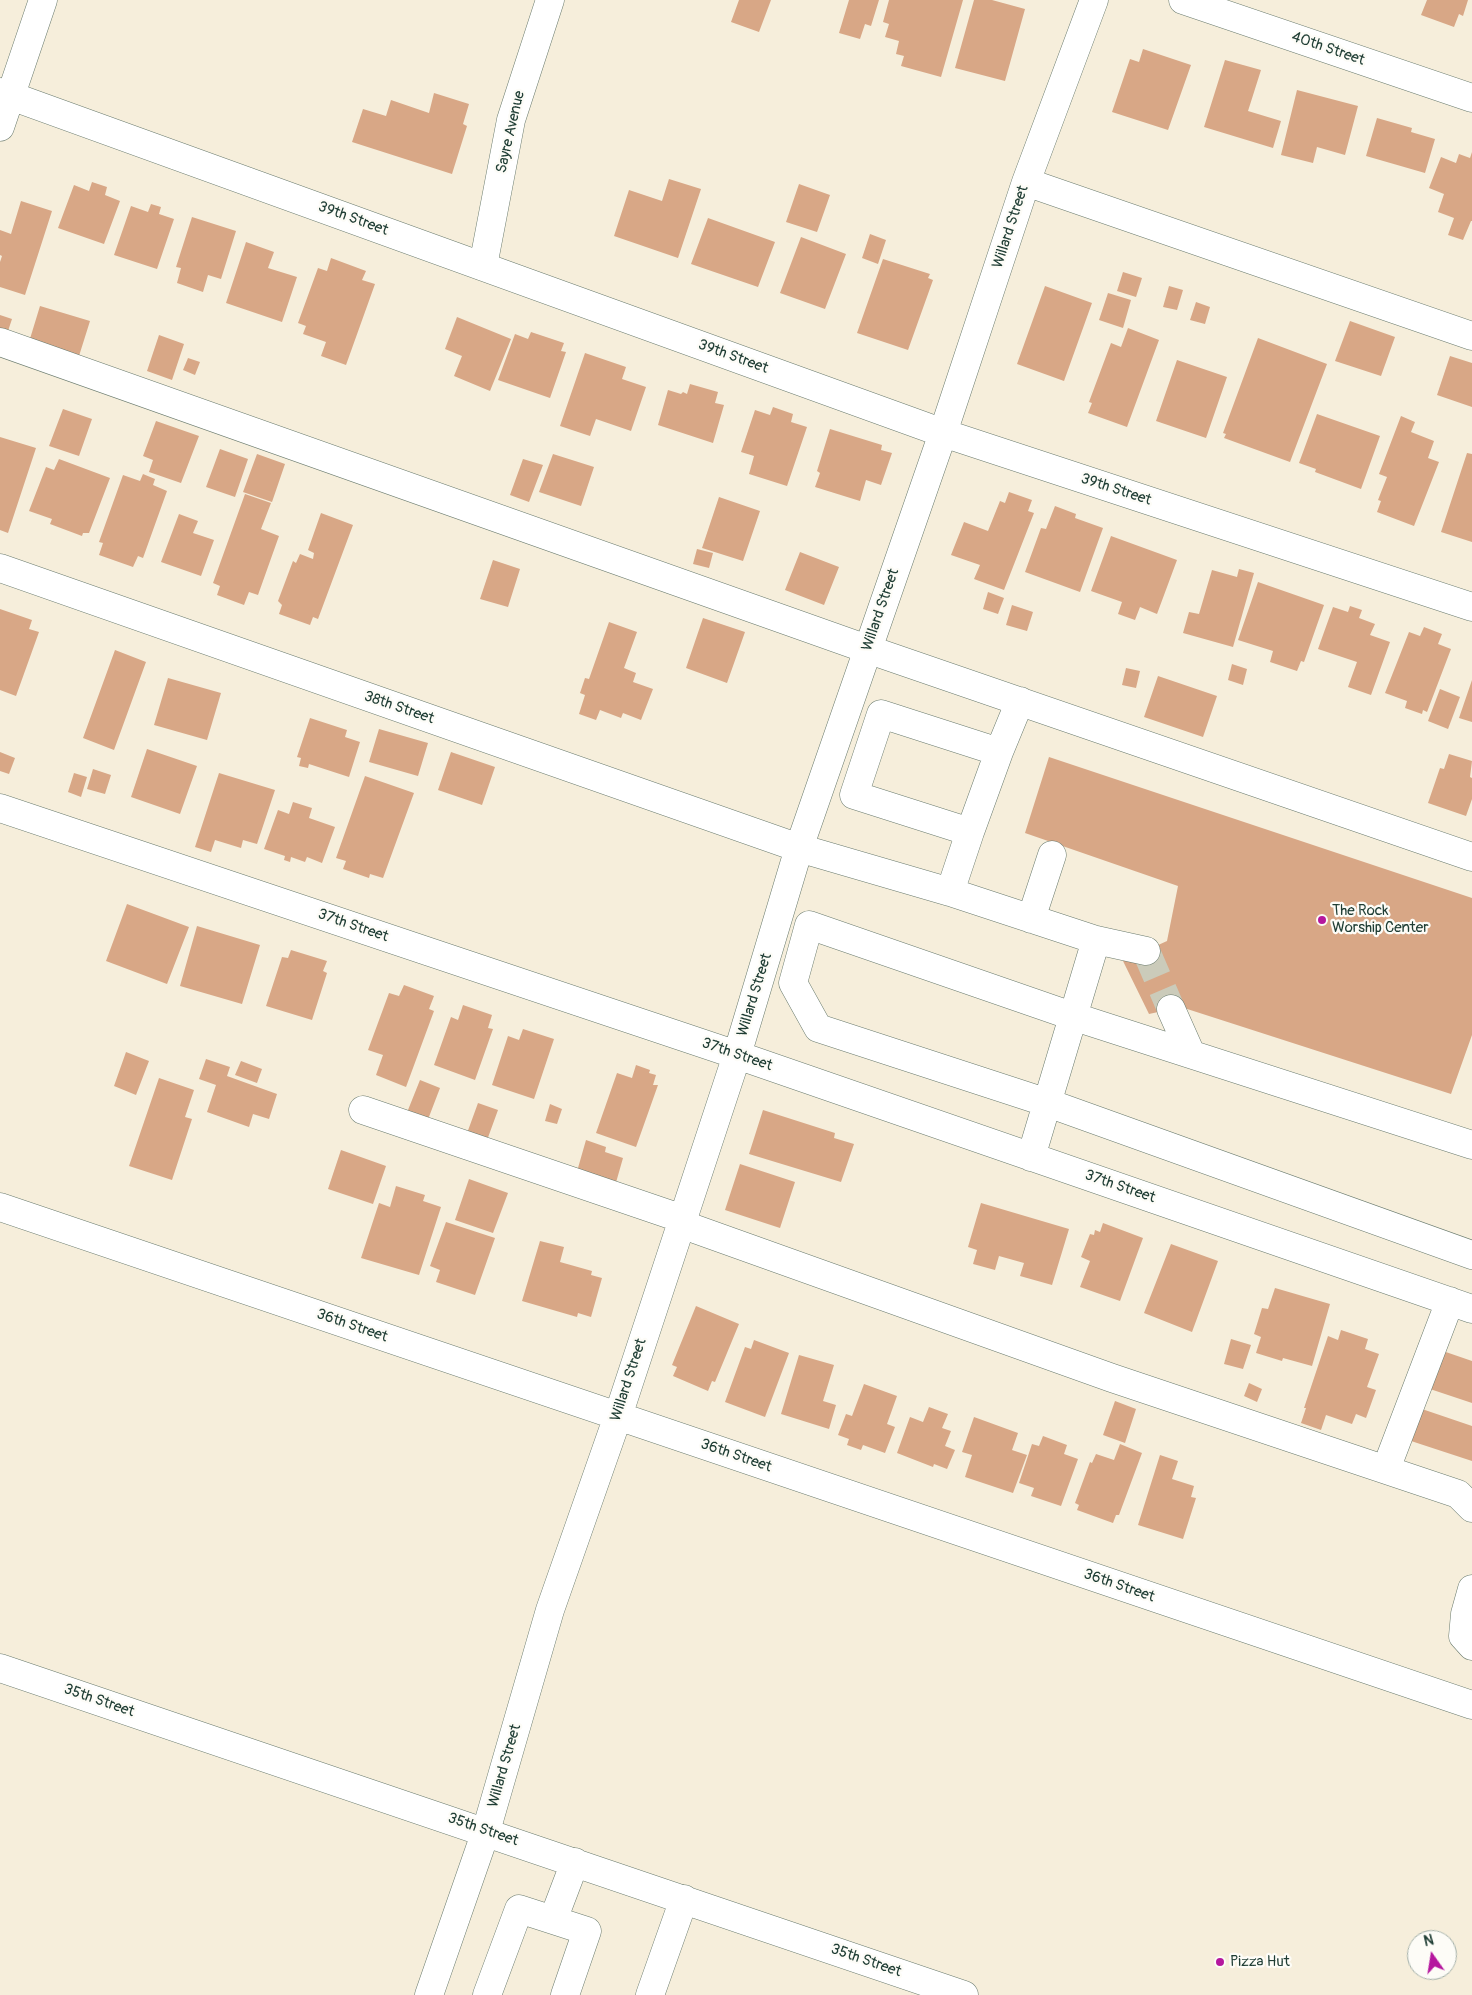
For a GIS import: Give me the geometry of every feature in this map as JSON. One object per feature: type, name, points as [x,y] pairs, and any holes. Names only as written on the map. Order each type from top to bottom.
[{"type":"street","points":[[0,127],[6,93],[43,0]]},
{"type":"street","name":"Sayre Avenue","points":[[483,266],[511,120],[550,0]]},
{"type":"street","name":"Willard Street","points":[[429,1995],[486,1831],[550,1610],[618,1416],[737,1055],[798,848],[943,433],[1026,182],[1094,0]]},
{"type":"street","name":"40th Street","points":[[1183,0],[1472,98]]},
{"type":"street","name":"39th Street","points":[[6,93],[943,433],[1472,606]]},
{"type":"street","points":[[1026,182],[1472,336]]},
{"type":"street","points":[[0,342],[867,649],[1472,857]]},
{"type":"street","name":"38th Street","points":[[0,568],[798,848],[950,892],[1096,940],[1146,951]]},
{"type":"street","points":[[950,892],[970,832],[1020,701]]},
{"type":"street","points":[[970,832],[854,795],[881,714],[1000,752]]},
{"type":"street","name":"37th Street","points":[[0,808],[737,1055],[1461,1305]]},
{"type":"street","points":[[1031,919],[1052,856]]},
{"type":"street","points":[[1472,1145],[1075,1017],[809,925],[793,983],[818,1028],[1048,1102],[1472,1255]]},
{"type":"street","points":[[1031,1157],[1075,1017],[1096,940]]},
{"type":"street","points":[[1171,1009],[1191,1054]]},
{"type":"street","points":[[363,1110],[682,1221],[1103,1375],[1458,1494],[1472,1508]]},
{"type":"street","name":"36th Street","points":[[0,1207],[1472,1705]]},
{"type":"street","points":[[1386,1470],[1461,1305]]},
{"type":"street","points":[[1472,1589],[1465,1614],[1463,1636],[1472,1646]]},
{"type":"street","name":"35th Street","points":[[0,1668],[486,1831],[964,1995]]},
{"type":"street","points":[[553,1920],[575,1862]]},
{"type":"street","points":[[650,1995],[684,1899]]},
{"type":"street","points":[[487,1995],[519,1910],[587,1931],[566,1995]]},
{"type":"building","points":[[739,0],[771,0],[759,32],[731,22]]},
{"type":"building","points":[[849,0],[879,0],[871,26],[865,24],[860,39],[839,33]]},
{"type":"building","points":[[889,0],[963,0],[941,77],[901,66],[904,56],[896,54],[899,41],[885,37],[889,24],[883,22]]},
{"type":"building","points":[[974,0],[992,0],[1025,9],[1005,81],[955,68]]},
{"type":"building","points":[[1427,0],[1468,0],[1463,16],[1459,14],[1454,27],[1421,15]]},
{"type":"building","points":[[1143,49],[1191,65],[1168,130],[1112,112],[1130,59],[1139,62]]},
{"type":"building","points":[[1225,60],[1261,70],[1248,111],[1281,121],[1273,148],[1204,127]]},
{"type":"building","points":[[1297,90],[1358,106],[1345,155],[1317,147],[1313,163],[1281,155]]},
{"type":"building","points":[[434,93],[469,104],[463,124],[467,126],[452,174],[352,142],[363,109],[386,116],[391,100],[429,113]]},
{"type":"building","points":[[1377,118],[1412,128],[1411,132],[1435,139],[1425,173],[1366,156]]},
{"type":"building","points":[[1472,152],[1472,221],[1463,240],[1448,235],[1454,218],[1438,212],[1444,194],[1429,188],[1441,157],[1456,163],[1459,154],[1470,158]]},
{"type":"building","points":[[669,179],[701,189],[678,258],[614,236],[629,190],[662,201]]},
{"type":"building","points":[[92,182],[107,187],[105,195],[120,201],[104,244],[58,228],[74,185],[89,191]]},
{"type":"building","points":[[799,184],[830,195],[817,232],[786,222]]},
{"type":"building","points":[[21,201],[52,211],[25,295],[0,287],[0,262],[2,256],[0,255],[0,230],[11,234]]},
{"type":"building","points":[[151,204],[161,207],[159,214],[174,219],[157,269],[114,255],[131,206],[148,212]]},
{"type":"building","points":[[192,217],[236,231],[221,279],[208,275],[203,292],[177,283],[181,268],[176,267]]},
{"type":"building","points":[[708,218],[775,242],[758,287],[691,264]]},
{"type":"building","points":[[870,234],[886,240],[878,264],[862,258]]},
{"type":"building","points":[[801,237],[846,254],[825,309],[780,293]]},
{"type":"building","points":[[246,242],[274,252],[268,268],[297,277],[282,322],[226,303]]},
{"type":"building","points":[[331,258],[366,271],[362,280],[375,284],[346,365],[321,356],[326,342],[303,334],[306,326],[298,323],[318,268],[327,271]]},
{"type":"building","points":[[883,259],[930,274],[928,278],[933,280],[908,350],[857,333]]},
{"type":"building","points":[[1123,272],[1142,278],[1136,297],[1117,291]]},
{"type":"building","points":[[1045,286],[1092,303],[1064,381],[1017,364]]},
{"type":"building","points":[[1169,286],[1183,290],[1177,310],[1163,307]]},
{"type":"building","points":[[1108,293],[1131,300],[1123,328],[1099,320]]},
{"type":"building","points":[[1196,302],[1210,307],[1205,324],[1190,320]]},
{"type":"building","points":[[40,306],[90,321],[79,356],[29,342]]},
{"type":"building","points":[[0,315],[12,319],[6,337],[0,335]]},
{"type":"building","points":[[457,317],[511,339],[490,391],[454,376],[462,356],[445,349]]},
{"type":"building","points":[[1350,321],[1395,337],[1381,376],[1335,361]]},
{"type":"building","points":[[1128,328],[1159,340],[1127,427],[1088,413],[1092,403],[1089,402],[1111,343],[1121,347]]},
{"type":"building","points":[[531,332],[564,343],[561,351],[566,352],[550,398],[498,380],[515,334],[528,339]]},
{"type":"building","points":[[159,335],[184,344],[172,380],[147,371]]},
{"type":"building","points":[[1258,338],[1327,364],[1290,462],[1224,438],[1226,434],[1223,433]]},
{"type":"building","points":[[585,353],[626,367],[622,379],[646,387],[631,431],[596,419],[590,436],[560,426]]},
{"type":"building","points":[[1450,356],[1472,363],[1472,407],[1437,395]]},
{"type":"building","points":[[188,358],[200,362],[195,375],[183,370]]},
{"type":"building","points":[[1177,360],[1227,377],[1206,438],[1156,421]]},
{"type":"building","points":[[690,384],[718,392],[715,403],[724,405],[713,443],[658,425],[668,390],[687,394]]},
{"type":"building","points":[[773,407],[793,414],[791,422],[807,427],[787,486],[749,474],[754,456],[741,452],[755,410],[770,415]]},
{"type":"building","points":[[63,409],[92,419],[79,456],[49,446]]},
{"type":"building","points":[[1317,414],[1380,436],[1361,489],[1315,472],[1316,469],[1299,463]]},
{"type":"building","points":[[1401,416],[1415,422],[1411,432],[1434,441],[1428,458],[1439,462],[1414,526],[1377,512],[1381,501],[1378,500],[1387,477],[1379,474]]},
{"type":"building","points":[[156,421],[199,436],[181,483],[149,472],[153,460],[143,456]]},
{"type":"building","points":[[830,429],[882,445],[881,450],[892,453],[881,485],[866,480],[860,501],[815,487],[820,473],[817,471]]},
{"type":"building","points":[[0,437],[36,448],[8,533],[0,530]]},
{"type":"building","points":[[220,449],[248,459],[235,497],[206,487]]},
{"type":"building","points":[[1467,453],[1472,454],[1472,542],[1441,532]]},
{"type":"building","points":[[257,454],[285,464],[272,502],[243,492]]},
{"type":"building","points":[[553,454],[594,467],[581,506],[539,492]]},
{"type":"building","points":[[59,459],[110,478],[89,533],[83,533],[82,536],[50,524],[52,519],[29,511],[46,467],[54,470]]},
{"type":"building","points":[[523,459],[543,465],[529,502],[510,495]]},
{"type":"building","points":[[143,474],[155,479],[153,485],[167,491],[143,558],[138,556],[133,567],[99,555],[103,543],[99,542],[123,475],[140,481]]},
{"type":"building","points":[[1009,492],[1032,500],[1028,511],[1034,513],[1004,590],[974,579],[980,565],[951,555],[964,522],[988,531],[1000,501],[1005,503]]},
{"type":"building","points":[[245,494],[271,503],[261,529],[279,536],[258,595],[249,592],[244,605],[217,595],[220,586],[213,583]]},
{"type":"building","points":[[719,497],[760,511],[743,561],[702,548]]},
{"type":"building","points":[[1055,506],[1076,514],[1075,518],[1103,528],[1080,592],[1025,572],[1041,528],[1046,529]]},
{"type":"building","points":[[321,513],[353,525],[318,619],[313,617],[310,625],[279,614],[282,605],[278,601],[293,561],[296,563],[300,554],[313,559],[314,553],[308,550]]},
{"type":"building","points":[[179,514],[198,521],[193,533],[214,540],[201,576],[161,562]]},
{"type":"building","points":[[1111,536],[1177,560],[1157,614],[1140,607],[1135,620],[1118,614],[1122,602],[1091,591]]},
{"type":"building","points":[[697,549],[713,553],[709,568],[693,564]]},
{"type":"building","points":[[800,552],[839,567],[824,605],[785,590]]},
{"type":"building","points":[[493,560],[520,569],[508,607],[480,599]]},
{"type":"building","points":[[1239,569],[1254,573],[1233,647],[1183,633],[1189,612],[1199,614],[1212,570],[1237,577]]},
{"type":"building","points":[[1258,582],[1324,605],[1304,662],[1301,661],[1297,671],[1270,662],[1273,651],[1238,640]]},
{"type":"building","points":[[988,592],[1004,598],[998,614],[983,609]]},
{"type":"building","points":[[1012,605],[1033,612],[1027,631],[1006,625]]},
{"type":"building","points":[[1350,606],[1362,610],[1359,618],[1375,624],[1370,635],[1390,642],[1371,695],[1348,687],[1357,662],[1318,649],[1333,607],[1348,612]]},
{"type":"building","points":[[0,609],[32,620],[29,629],[39,632],[16,696],[0,690]]},
{"type":"building","points":[[703,618],[745,632],[727,683],[686,668]]},
{"type":"building","points":[[609,622],[637,632],[624,668],[636,673],[633,682],[653,689],[641,720],[623,713],[621,718],[600,710],[596,720],[579,714],[585,695],[580,693],[585,678],[589,679]]},
{"type":"building","points":[[1424,627],[1442,634],[1438,644],[1451,649],[1427,712],[1423,710],[1422,714],[1405,708],[1407,701],[1385,693],[1409,632],[1420,636]]},
{"type":"building","points":[[115,650],[146,662],[114,750],[83,738]]},
{"type":"building","points":[[1232,664],[1247,669],[1243,685],[1228,680]]},
{"type":"building","points":[[1126,668],[1140,671],[1136,688],[1122,685]]},
{"type":"building","points":[[1158,676],[1217,696],[1203,737],[1144,717]]},
{"type":"building","points":[[168,678],[221,693],[207,740],[154,725]]},
{"type":"building","points":[[1472,680],[1472,722],[1459,718]]},
{"type":"building","points":[[1440,689],[1460,697],[1448,729],[1428,721]]},
{"type":"building","points":[[310,718],[347,730],[345,737],[360,742],[349,777],[309,764],[308,768],[299,766],[301,758],[297,757]]},
{"type":"building","points":[[379,729],[428,743],[418,776],[369,762]]},
{"type":"building","points":[[147,749],[197,766],[180,814],[131,797]]},
{"type":"building","points":[[0,752],[15,758],[9,774],[0,771]]},
{"type":"building","points":[[451,752],[495,767],[482,805],[438,790]]},
{"type":"building","points":[[1449,754],[1472,761],[1470,777],[1472,778],[1472,799],[1466,816],[1428,803],[1440,768],[1444,769]]},
{"type":"building","name":"The Rock Worship Center","points":[[1049,757],[1472,898],[1472,1035],[1451,1094],[1181,1007],[1149,1014],[1123,961],[1167,941],[1178,886],[1025,833]]},
{"type":"building","points":[[93,769],[111,775],[105,794],[87,789]]},
{"type":"building","points":[[74,773],[87,777],[81,797],[68,792]]},
{"type":"building","points":[[219,773],[275,790],[257,844],[243,840],[241,848],[215,840],[211,852],[195,847]]},
{"type":"building","points":[[365,776],[414,793],[383,878],[370,874],[369,878],[343,869],[346,861],[336,858]]},
{"type":"building","points":[[293,802],[312,808],[309,818],[335,827],[322,863],[307,857],[305,862],[291,857],[290,862],[284,860],[285,856],[264,849],[278,810],[289,814]]},
{"type":"building","points":[[127,904],[189,927],[167,984],[106,961]]},
{"type":"building","points":[[197,926],[260,945],[242,1004],[180,986]]},
{"type":"building","points":[[291,950],[327,961],[323,971],[327,973],[312,1020],[266,1006],[282,957],[288,958]]},
{"type":"building","points":[[404,985],[434,996],[429,1009],[434,1011],[406,1087],[376,1075],[383,1055],[368,1050],[389,993],[399,996]]},
{"type":"building","points":[[463,1005],[492,1015],[488,1028],[493,1029],[475,1080],[434,1065],[451,1017],[458,1020]]},
{"type":"building","points":[[523,1029],[554,1039],[534,1099],[492,1085],[508,1036],[519,1040]]},
{"type":"building","points":[[126,1052],[149,1061],[136,1095],[114,1086]]},
{"type":"building","points":[[206,1059],[230,1067],[227,1076],[277,1094],[269,1119],[253,1114],[249,1127],[207,1112],[216,1085],[199,1079]]},
{"type":"building","points":[[241,1061],[262,1069],[257,1083],[235,1075]]},
{"type":"building","points":[[636,1065],[650,1070],[649,1073],[656,1075],[653,1085],[658,1085],[636,1147],[596,1133],[617,1073],[632,1078]]},
{"type":"building","points":[[159,1078],[194,1090],[185,1117],[192,1119],[172,1180],[129,1166]]},
{"type":"building","points":[[420,1080],[440,1088],[427,1122],[406,1115]]},
{"type":"building","points":[[478,1103],[498,1110],[486,1143],[466,1136]]},
{"type":"building","points":[[550,1104],[562,1109],[557,1124],[545,1121]]},
{"type":"building","points":[[763,1110],[835,1133],[834,1138],[854,1144],[841,1182],[749,1154]]},
{"type":"building","points":[[586,1140],[606,1147],[605,1152],[623,1158],[615,1186],[576,1175]]},
{"type":"building","points":[[341,1150],[386,1166],[373,1204],[328,1189]]},
{"type":"building","points":[[740,1164],[795,1182],[780,1228],[725,1210]]},
{"type":"building","points":[[469,1179],[508,1193],[493,1233],[455,1220]]},
{"type":"building","points":[[396,1186],[425,1195],[423,1201],[441,1207],[419,1275],[361,1258],[379,1203],[390,1207]]},
{"type":"building","points":[[981,1203],[1069,1229],[1052,1285],[1020,1276],[1024,1263],[999,1256],[995,1270],[973,1264],[977,1250],[968,1247]]},
{"type":"building","points":[[446,1222],[495,1238],[475,1295],[436,1282],[440,1270],[430,1266]]},
{"type":"building","points":[[1103,1223],[1143,1238],[1120,1301],[1080,1287],[1090,1261],[1081,1257],[1090,1234],[1094,1235],[1095,1230],[1100,1232]]},
{"type":"building","points":[[540,1241],[564,1247],[560,1262],[592,1271],[591,1275],[602,1278],[591,1317],[578,1313],[577,1317],[522,1301]]},
{"type":"building","points":[[1171,1244],[1218,1261],[1192,1332],[1144,1313]]},
{"type":"building","points":[[1275,1288],[1330,1304],[1312,1366],[1283,1358],[1282,1361],[1256,1353],[1261,1337],[1254,1334],[1262,1308],[1268,1309]]},
{"type":"building","points":[[696,1306],[739,1324],[715,1382],[712,1381],[708,1391],[673,1376],[677,1367],[672,1365]]},
{"type":"building","points":[[1341,1330],[1368,1339],[1365,1349],[1379,1354],[1367,1387],[1376,1390],[1366,1418],[1356,1414],[1352,1424],[1326,1415],[1321,1430],[1301,1423],[1306,1408],[1304,1408],[1328,1336],[1338,1340]]},
{"type":"building","points":[[1231,1339],[1251,1345],[1243,1369],[1224,1364]]},
{"type":"building","points":[[754,1340],[789,1353],[765,1417],[725,1402],[745,1347],[751,1349]]},
{"type":"building","points":[[1440,1350],[1472,1361],[1472,1403],[1427,1388]]},
{"type":"building","points":[[799,1355],[834,1365],[823,1401],[836,1405],[829,1429],[781,1414]]},
{"type":"building","points":[[1249,1383],[1262,1389],[1257,1402],[1244,1396]]},
{"type":"building","points":[[864,1384],[897,1396],[887,1424],[895,1427],[885,1453],[863,1445],[861,1450],[847,1445],[849,1439],[838,1435],[846,1414],[852,1416]]},
{"type":"building","points":[[1115,1401],[1136,1409],[1125,1443],[1103,1435]]},
{"type":"building","points":[[929,1407],[948,1414],[942,1428],[951,1431],[945,1446],[955,1450],[947,1469],[934,1464],[933,1467],[897,1453],[910,1417],[923,1422]]},
{"type":"building","points":[[1419,1408],[1472,1426],[1472,1461],[1408,1440]]},
{"type":"building","points":[[974,1417],[1018,1433],[1012,1450],[1027,1455],[1013,1493],[965,1477],[972,1455],[962,1452]]},
{"type":"building","points":[[1043,1436],[1067,1445],[1064,1454],[1078,1459],[1061,1506],[1031,1496],[1034,1488],[1019,1483],[1032,1444],[1039,1446]]},
{"type":"building","points":[[1120,1444],[1142,1453],[1119,1515],[1116,1515],[1113,1523],[1077,1510],[1079,1505],[1075,1503],[1090,1462],[1092,1463],[1096,1454],[1114,1460]]},
{"type":"building","points":[[1160,1455],[1178,1461],[1172,1479],[1194,1486],[1191,1497],[1196,1498],[1183,1539],[1138,1525]]},
{"type":"tunnel","points":[[1146,951],[1171,1009]]},
{"type":"place","name":"The Rock Worship Center","points":[[1322,920]]},
{"type":"place","name":"Pizza Hut","points":[[1220,1962]]}]
